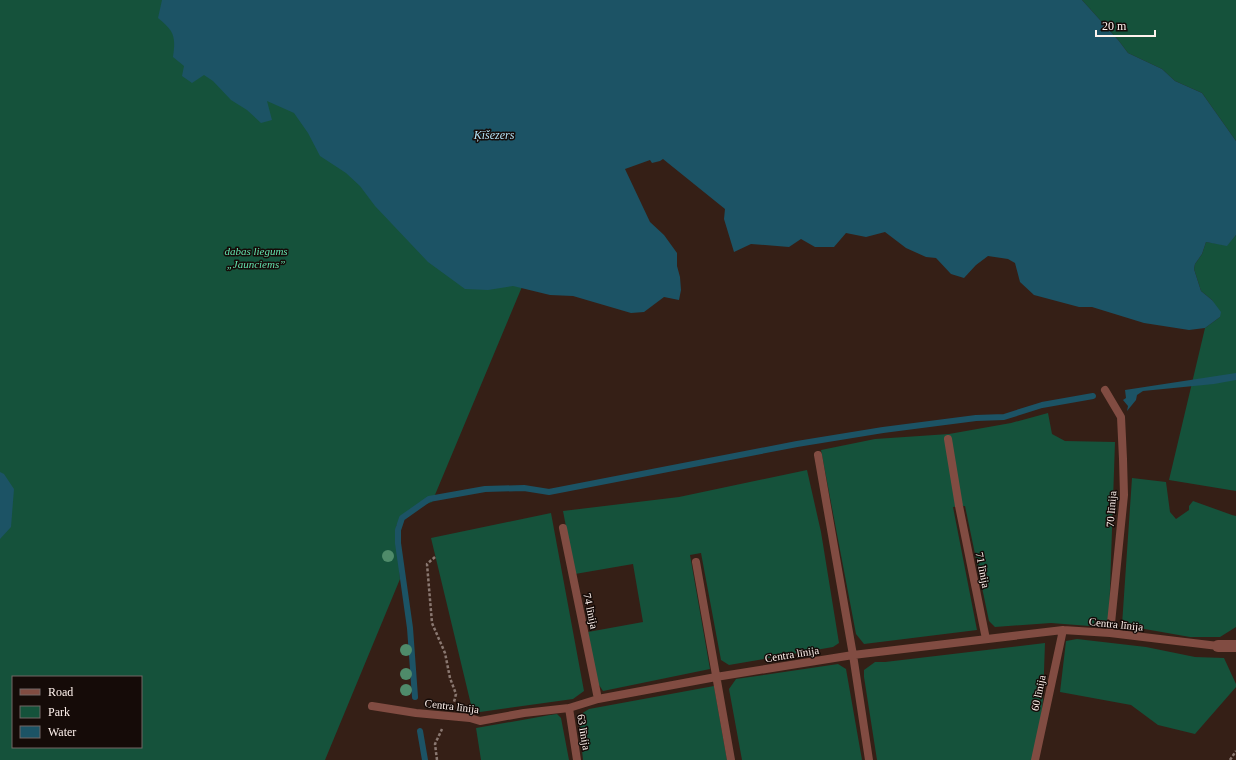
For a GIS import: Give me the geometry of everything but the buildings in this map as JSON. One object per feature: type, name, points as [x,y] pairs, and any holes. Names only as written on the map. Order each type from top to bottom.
[{"type":"street","points":[[1218,646],[1236,646]]},
{"type":"lane","name":"70 līnija","points":[[1105,390],[1121,417],[1124,495],[1110,633]]},
{"type":"lane","name":"71 līnija","points":[[948,439],[959,506],[986,639]]},
{"type":"lane","points":[[818,455],[853,655],[869,760]]},
{"type":"lane","name":"74 līnija","points":[[562,528],[598,699]]},
{"type":"lane","points":[[696,562],[731,760]]},
{"type":"lane","name":"Centra līnija","points":[[372,706],[450,717],[470,718],[480,721],[524,713],[568,708],[598,699],[716,677],[853,655],[1063,630],[1110,633],[1218,646]]},
{"type":"lane","name":"60 līnija","points":[[1035,760],[1063,630]]},
{"type":"lane","name":"63 līnija","points":[[568,708],[577,760]]},
{"type":"path","points":[[435,557],[427,564],[432,623],[445,653],[450,678],[456,694],[450,717],[434,744],[437,760]]},
{"type":"path","points":[[1230,760],[1236,751]]},
{"type":"green space","name":"dabas liegums „Jaunciems”","points":[[0,0],[642,0],[432,502],[409,510],[396,526],[400,579],[325,760],[0,760]]},
{"type":"green space","points":[[1082,0],[1236,0],[1236,141],[1202,93],[1175,81],[1162,69],[1128,53]]},
{"type":"green space","points":[[1236,235],[1236,491],[1169,480],[1205,328],[1220,317],[1212,300],[1201,291],[1194,269],[1195,264],[1202,254],[1206,242],[1227,245]]},
{"type":"green space","points":[[1048,413],[1052,434],[1065,441],[1115,442],[1109,618],[1102,627],[1051,623],[995,627],[989,621],[965,506],[953,507],[977,630],[864,644],[856,634],[821,450],[875,439],[949,434],[1011,423]]},
{"type":"green space","points":[[807,470],[821,532],[839,643],[833,647],[729,665],[721,660],[701,553],[690,555],[710,669],[603,691],[597,682],[588,632],[643,622],[633,564],[575,574],[563,511],[679,497]]},
{"type":"green space","points":[[1132,478],[1166,482],[1170,512],[1176,519],[1189,510],[1189,506],[1193,501],[1236,516],[1236,627],[1220,637],[1190,637],[1122,625]]},
{"type":"green space","points":[[551,513],[584,691],[573,699],[473,713],[431,538]]},
{"type":"green space","points":[[1077,639],[1146,647],[1195,657],[1224,658],[1236,687],[1195,734],[1158,725],[1131,705],[1060,692],[1066,641]]},
{"type":"green space","points":[[1045,643],[1043,699],[1037,760],[877,760],[864,677],[864,670],[875,662]]},
{"type":"green space","points":[[838,664],[846,669],[862,760],[742,760],[729,689],[736,679]]},
{"type":"green space","points":[[714,686],[727,760],[583,760],[579,721],[581,714],[589,709]]},
{"type":"green space","points":[[557,714],[561,718],[569,760],[481,760],[476,728]]},
{"type":"water","name":"Ķīšezers","points":[[162,0],[1082,0],[1128,53],[1162,69],[1175,81],[1202,93],[1236,141],[1236,235],[1227,246],[1206,242],[1202,254],[1195,264],[1194,269],[1201,291],[1212,300],[1221,312],[1220,317],[1205,328],[1189,330],[1144,323],[1092,307],[1079,307],[1034,295],[1020,282],[1015,263],[1008,259],[988,256],[976,265],[964,278],[951,274],[936,258],[926,257],[906,248],[885,232],[866,237],[846,233],[834,247],[815,247],[801,239],[789,247],[751,244],[734,252],[724,219],[725,209],[663,159],[652,163],[650,160],[625,169],[650,222],[664,235],[677,253],[677,266],[681,290],[679,300],[664,297],[644,312],[631,313],[573,296],[550,295],[513,286],[488,290],[465,289],[428,262],[375,206],[360,186],[346,173],[320,156],[308,133],[294,113],[267,101],[272,120],[261,123],[247,110],[231,100],[213,81],[204,75],[192,83],[182,76],[184,66],[173,57],[173,34],[158,18]]},
{"type":"water","points":[[1236,373],[1236,380],[1214,384],[1143,391],[1137,395],[1136,400],[1127,411],[1128,406],[1123,400],[1126,398],[1125,390]]},
{"type":"water","points":[[0,472],[4,474],[14,489],[11,527],[0,539]]},
{"type":"waterway","points":[[415,697],[410,628],[398,543],[398,530],[402,518],[429,499],[485,489],[524,488],[549,492],[797,444],[883,430],[976,418],[1004,417],[1042,405],[1093,396]]},
{"type":"waterway","points":[[420,731],[425,760]]}]
